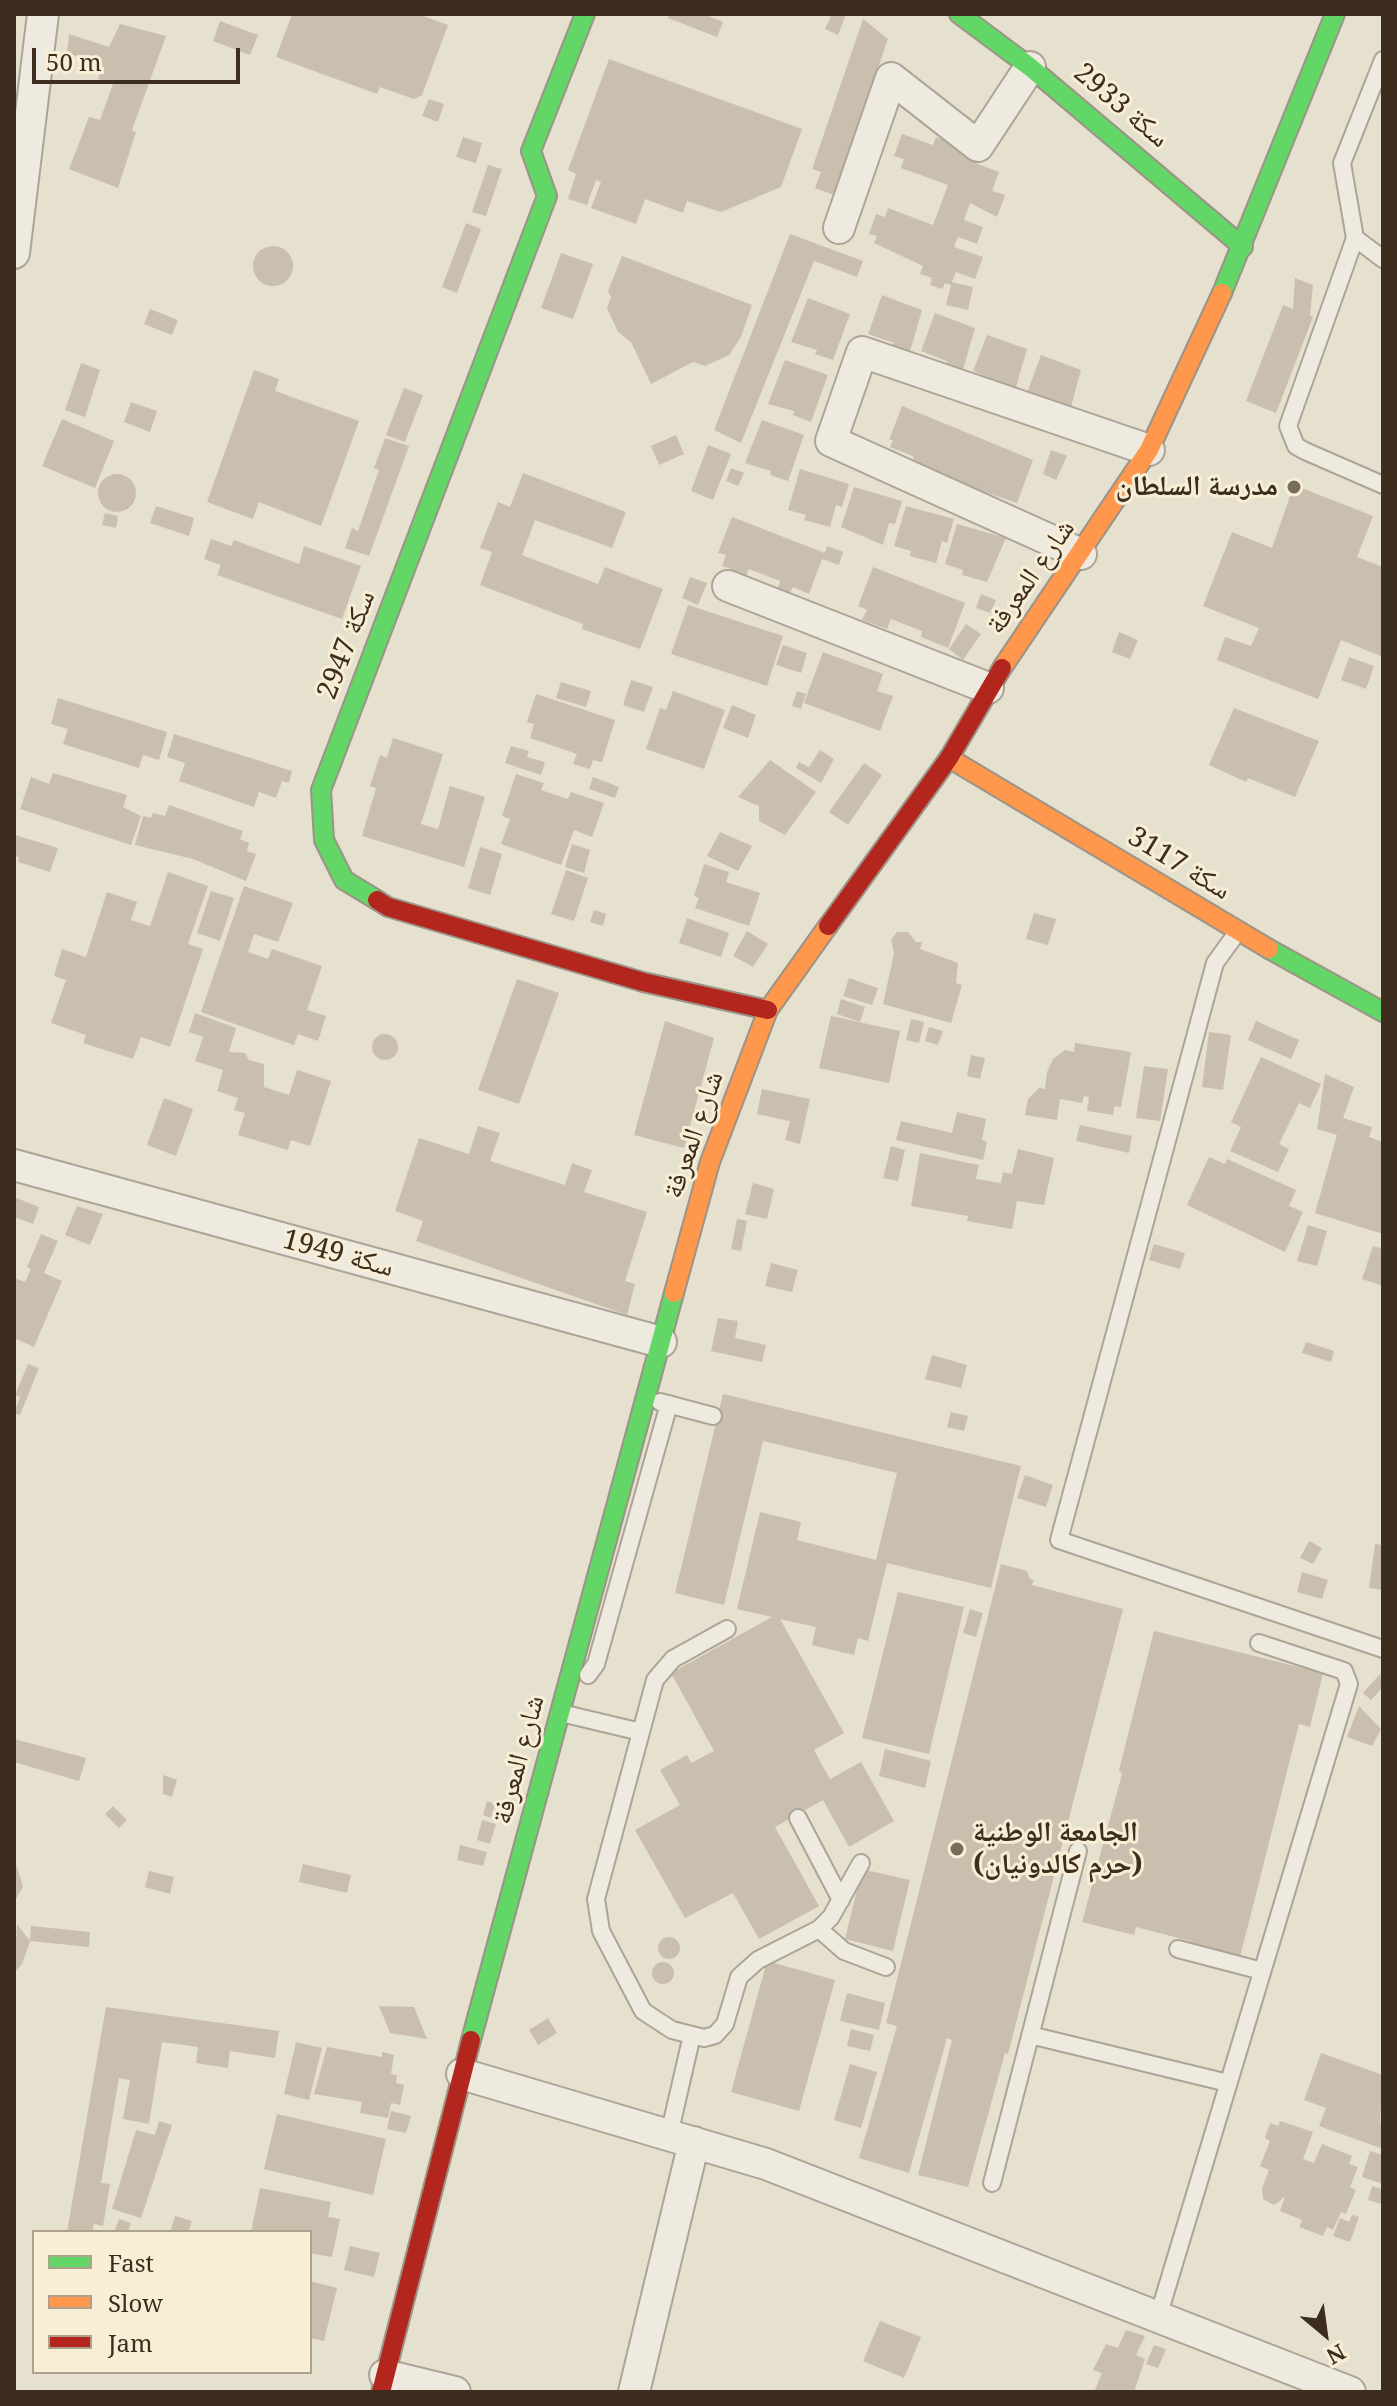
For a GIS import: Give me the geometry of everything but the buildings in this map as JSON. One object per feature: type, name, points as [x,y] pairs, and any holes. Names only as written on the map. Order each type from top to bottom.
[{"type":"street","points":[[14,253],[25,187],[30,101],[43,14]]},
{"type":"street","name":"سكة 2947","points":[[585,14],[531,151],[547,196],[321,790],[324,840],[344,880],[388,907],[643,982],[768,1010]]},
{"type":"street","name":"سكة 2933","points":[[959,14],[1030,67],[1243,247]]},
{"type":"street","name":"شارع المعرفة","points":[[383,2384],[462,2074],[710,1162],[768,1010],[949,758],[988,688],[1149,450],[1243,247],[1335,14]]},
{"type":"street","points":[[839,228],[891,78],[978,146],[1030,67]]},
{"type":"street","points":[[1081,554],[831,441],[862,352],[1149,450]]},
{"type":"street","points":[[728,586],[988,688]]},
{"type":"street","name":"سكة 3117","points":[[949,758],[1237,932],[1383,1012]]},
{"type":"street","name":"سكة 1949","points":[[14,1165],[661,1342]]},
{"type":"street","points":[[462,2074],[766,2164],[1350,2392]]},
{"type":"street","points":[[634,2392],[682,2139]]},
{"type":"street","points":[[383,2384],[455,2392]]},
{"type":"lane","points":[[1383,60],[1342,163],[1355,238],[1288,426],[1296,446],[1383,485]]},
{"type":"lane","points":[[1355,238],[1383,259]]},
{"type":"lane","points":[[1237,932],[1215,963],[1059,1540],[1383,1649]]},
{"type":"lane","points":[[646,1398],[713,1416]]},
{"type":"lane","points":[[571,1674],[584,1677],[595,1669],[669,1404]]},
{"type":"lane","points":[[727,1629],[673,1659],[660,1671],[596,1899],[598,1921],[643,2011],[660,2025],[692,2035],[710,2037],[721,2030],[734,1989],[748,1967],[819,1929],[841,1900],[861,1863]]},
{"type":"lane","points":[[1158,2317],[1350,1680],[1344,1671],[1259,1643]]},
{"type":"lane","points":[[561,1713],[641,1732]]},
{"type":"lane","points":[[798,1818],[841,1900]]},
{"type":"lane","points":[[992,2183],[1078,1851]]},
{"type":"lane","points":[[819,1929],[844,1951],[886,1967]]},
{"type":"lane","points":[[1178,1949],[1262,1971]]},
{"type":"lane","points":[[682,2139],[692,2035]]},
{"type":"lane","points":[[1030,2035],[1228,2083]]},
{"type":"traffic: fast","points":[[377,900],[344,880],[324,840],[321,790],[547,196],[531,151],[585,14]]},
{"type":"traffic: fast","points":[[959,14],[1030,67],[1243,247]]},
{"type":"traffic: fast","points":[[1222,293],[1335,14]]},
{"type":"traffic: fast","points":[[1269,949],[1383,1012]]},
{"type":"traffic: fast","points":[[471,2040],[674,1293]]},
{"type":"traffic: slow","points":[[1002,668],[1149,450],[1222,293]]},
{"type":"traffic: slow","points":[[949,758],[1269,949]]},
{"type":"traffic: slow","points":[[674,1293],[710,1162],[768,1010],[828,926]]},
{"type":"traffic: jam","points":[[828,926],[949,758],[1002,668]]},
{"type":"traffic: jam","points":[[377,900],[388,907],[643,982],[768,1010]]},
{"type":"traffic: jam","points":[[381,2392],[471,2040]]},
{"type":"place","name":"مدرسة السلطان","points":[[1294,487]]},
{"type":"place","name":"الجامعة الوطنية (حرم كالدونيان)","points":[[957,1849]]}]
